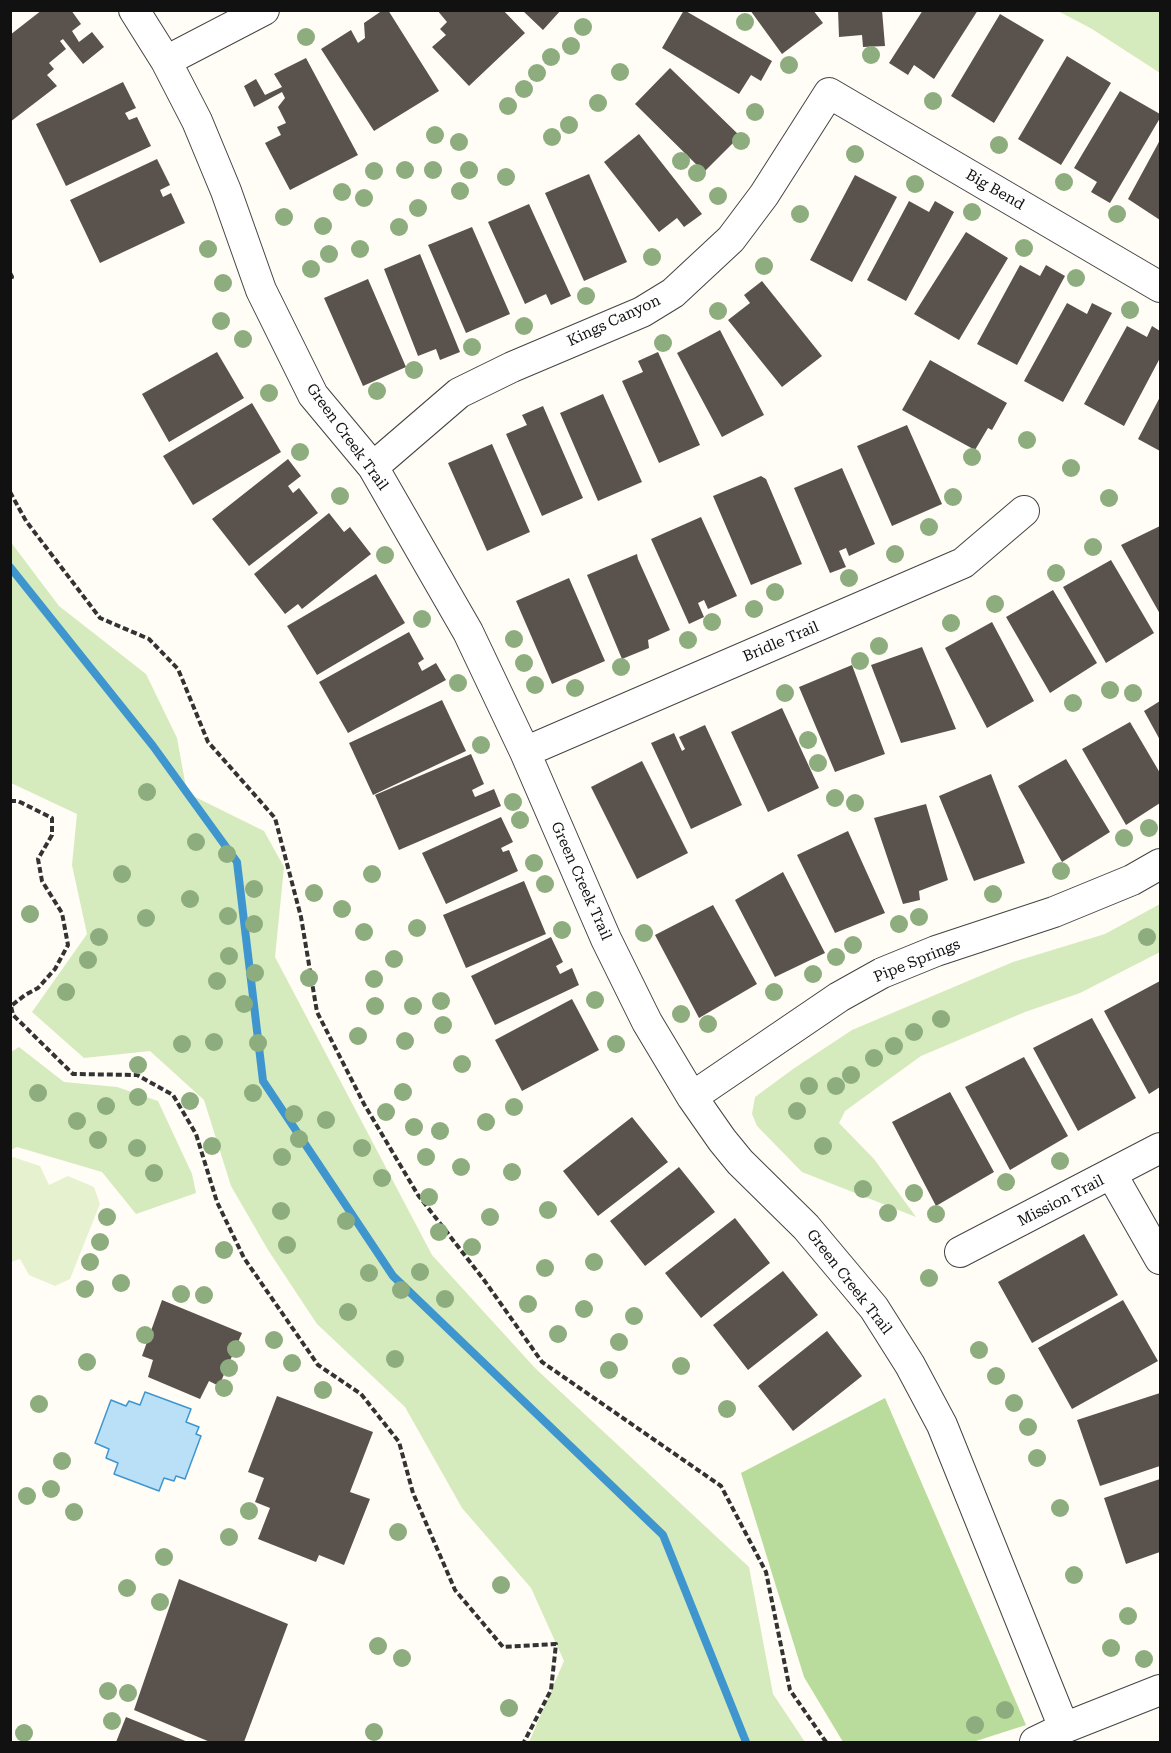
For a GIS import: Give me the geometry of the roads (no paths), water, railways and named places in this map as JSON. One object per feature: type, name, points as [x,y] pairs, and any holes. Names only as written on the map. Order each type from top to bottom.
[{"type":"street","name":"Green Creek Trail","points":[[134,10],[166,61],[197,121],[226,191],[261,290],[313,395],[373,467],[468,632],[525,752],[606,939],[647,1022],[692,1097],[722,1140],[740,1162],[806,1227],[874,1308],[910,1365],[942,1425],[1064,1728]]},
{"type":"street","points":[[166,61],[264,10]]},
{"type":"street","name":"Kings Canyon","points":[[373,467],[459,393],[512,367],[642,312],[674,293],[731,239],[764,195],[829,93]]},
{"type":"street","name":"Big Bend","points":[[829,93],[1161,287]]},
{"type":"street","name":"Bridle Trail","points":[[525,752],[963,563],[1024,511]]},
{"type":"street","name":"Pipe Springs","points":[[692,1097],[839,997],[882,973],[936,951],[1054,912],[1132,880],[1161,864]]},
{"type":"street","name":"Mission Trail","points":[[960,1252],[1161,1148]]},
{"type":"street","points":[[1112,1174],[1161,1259]]},
{"type":"street","points":[[1035,1743],[1064,1728],[1161,1690]]},
{"type":"water","points":[[145,1392],[191,1409],[186,1422],[199,1427],[196,1434],[201,1436],[185,1479],[176,1476],[174,1481],[164,1478],[159,1491],[114,1474],[118,1463],[106,1458],[109,1449],[95,1443],[111,1400],[126,1406],[129,1401],[140,1405]]},
{"type":"waterway","points":[[10,567],[153,746],[237,862],[263,1081],[393,1276],[663,1535],[746,1742]]}]
